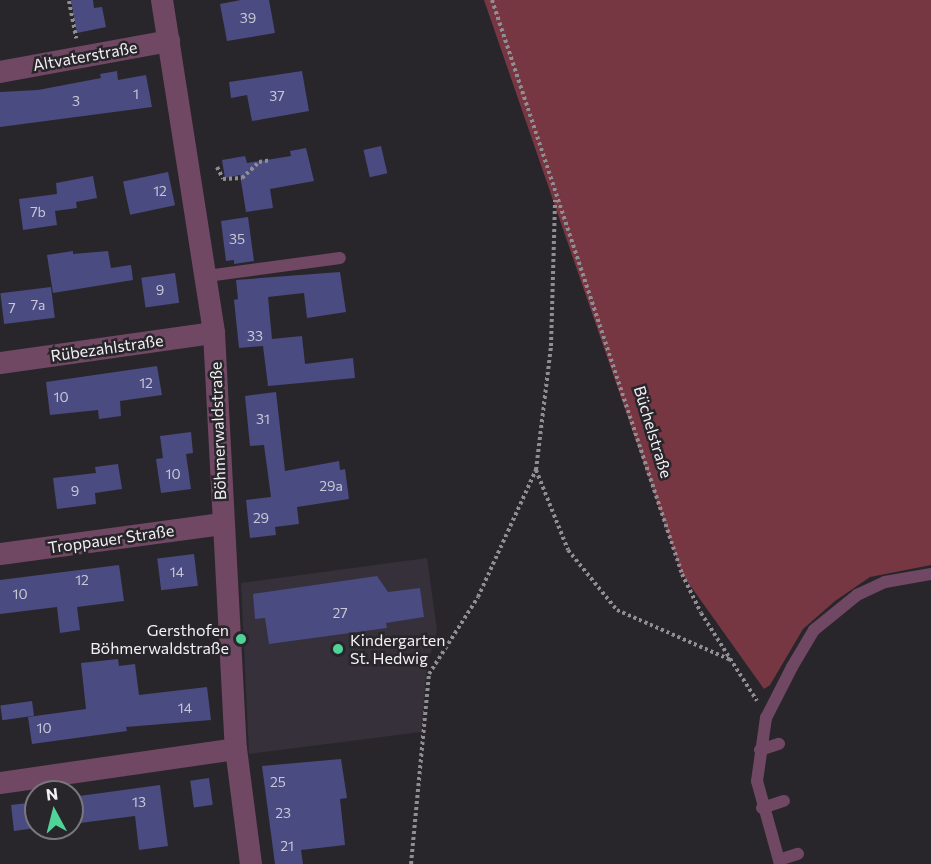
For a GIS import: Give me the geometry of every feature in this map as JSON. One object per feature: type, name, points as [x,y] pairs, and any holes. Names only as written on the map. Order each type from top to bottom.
[{"type":"street","name":"Böhmerwaldstraße","points":[[162,0],[207,276],[214,333],[222,524],[236,749],[251,864]]},
{"type":"street","name":"Altvaterstraße","points":[[0,72],[169,41]]},
{"type":"street","name":"Rübezahlstraße","points":[[0,363],[214,333]]},
{"type":"street","name":"Troppauer Straße","points":[[0,554],[222,524]]},
{"type":"street","points":[[0,783],[236,749]]},
{"type":"lane","points":[[207,276],[340,258]]},
{"type":"lane","points":[[798,854],[779,862],[762,808],[758,781],[760,750],[766,718],[805,643],[833,613],[857,595],[885,582],[931,574]]},
{"type":"lane","points":[[760,750],[779,744]]},
{"type":"lane","points":[[762,808],[784,801]]},
{"type":"path","name":"Büchelstraße","points":[[492,0],[682,574],[766,718]]},
{"type":"path","points":[[69,1],[80,57]]},
{"type":"path","points":[[218,167],[224,179],[243,178],[259,162],[271,160]]},
{"type":"path","points":[[411,864],[429,674],[478,597],[536,470],[551,346],[555,196]]},
{"type":"path","points":[[536,470],[568,550],[617,610],[731,660]]},
{"type":"shaded area","points":[[484,0],[931,0],[931,565],[870,577],[835,601],[803,629],[770,685],[764,689],[682,574]]},
{"type":"shaded area","name":"Kindergarten St. Hedwig","points":[[427,558],[437,630],[427,668],[421,732],[249,754],[241,583]]},
{"type":"building","points":[[71,0],[93,0],[94,8],[102,7],[106,27],[77,33]]},
{"type":"building","points":[[241,0],[269,0],[275,33],[227,41],[220,4]]},
{"type":"building","points":[[117,71],[118,80],[146,75],[152,107],[0,127],[0,92],[38,90],[101,78],[100,74]]},
{"type":"building","points":[[302,71],[309,111],[252,121],[247,95],[231,98],[229,82]]},
{"type":"building","points":[[381,146],[387,173],[370,177],[363,150]]},
{"type":"building","points":[[306,148],[314,181],[270,189],[273,208],[246,212],[240,175],[225,178],[222,160],[245,156],[247,163],[291,156],[290,151]]},
{"type":"building","points":[[168,172],[175,205],[130,215],[123,182]]},
{"type":"building","points":[[93,176],[97,198],[76,202],[77,208],[55,211],[57,225],[23,230],[19,199],[57,194],[56,183]]},
{"type":"building","points":[[248,217],[254,261],[234,264],[234,260],[226,261],[221,221]]},
{"type":"building","points":[[73,251],[73,254],[108,251],[111,268],[131,265],[133,280],[53,293],[47,255]]},
{"type":"building","points":[[340,272],[346,312],[307,318],[304,293],[268,297],[272,339],[302,336],[305,364],[353,358],[355,378],[268,386],[263,346],[239,348],[234,300],[238,299],[236,280]]},
{"type":"building","points":[[175,273],[179,303],[146,307],[141,278]]},
{"type":"building","points":[[51,287],[55,318],[4,324],[0,293]]},
{"type":"building","points":[[157,366],[162,395],[120,401],[121,416],[99,419],[98,410],[50,415],[46,382]]},
{"type":"building","points":[[276,392],[285,471],[339,461],[340,470],[345,469],[349,499],[297,507],[299,524],[275,527],[276,535],[250,538],[246,500],[271,497],[264,445],[250,446],[245,396]]},
{"type":"building","points":[[191,432],[193,453],[186,454],[191,489],[161,493],[156,459],[163,458],[160,436]]},
{"type":"building","points":[[118,464],[122,489],[95,493],[96,504],[57,509],[53,478],[96,473],[95,467]]},
{"type":"building","points":[[194,554],[198,586],[161,590],[157,559]]},
{"type":"building","points":[[119,565],[124,601],[77,607],[80,630],[60,633],[57,607],[0,614],[0,580]]},
{"type":"building","points":[[377,576],[388,592],[420,588],[424,617],[386,623],[387,628],[269,644],[265,618],[255,619],[253,594]]},
{"type":"building","points":[[118,659],[119,666],[135,664],[139,695],[207,687],[211,720],[126,727],[127,731],[32,744],[28,717],[86,709],[81,663]]},
{"type":"building","points":[[32,701],[34,716],[2,720],[0,705]]},
{"type":"building","points":[[341,759],[347,798],[340,799],[345,845],[301,850],[303,864],[275,864],[262,766]]},
{"type":"building","points":[[209,778],[213,805],[194,807],[190,781]]},
{"type":"building","points":[[160,785],[168,846],[139,850],[135,816],[84,822],[84,795]]},
{"type":"building","points":[[24,803],[24,830],[14,831],[11,805]]},
{"type":"place","name":"Gersthofen Böhmerwaldstraße","points":[[241,639]]},
{"type":"place","name":"Kindergarten St. Hedwig","points":[[338,649]]}]
